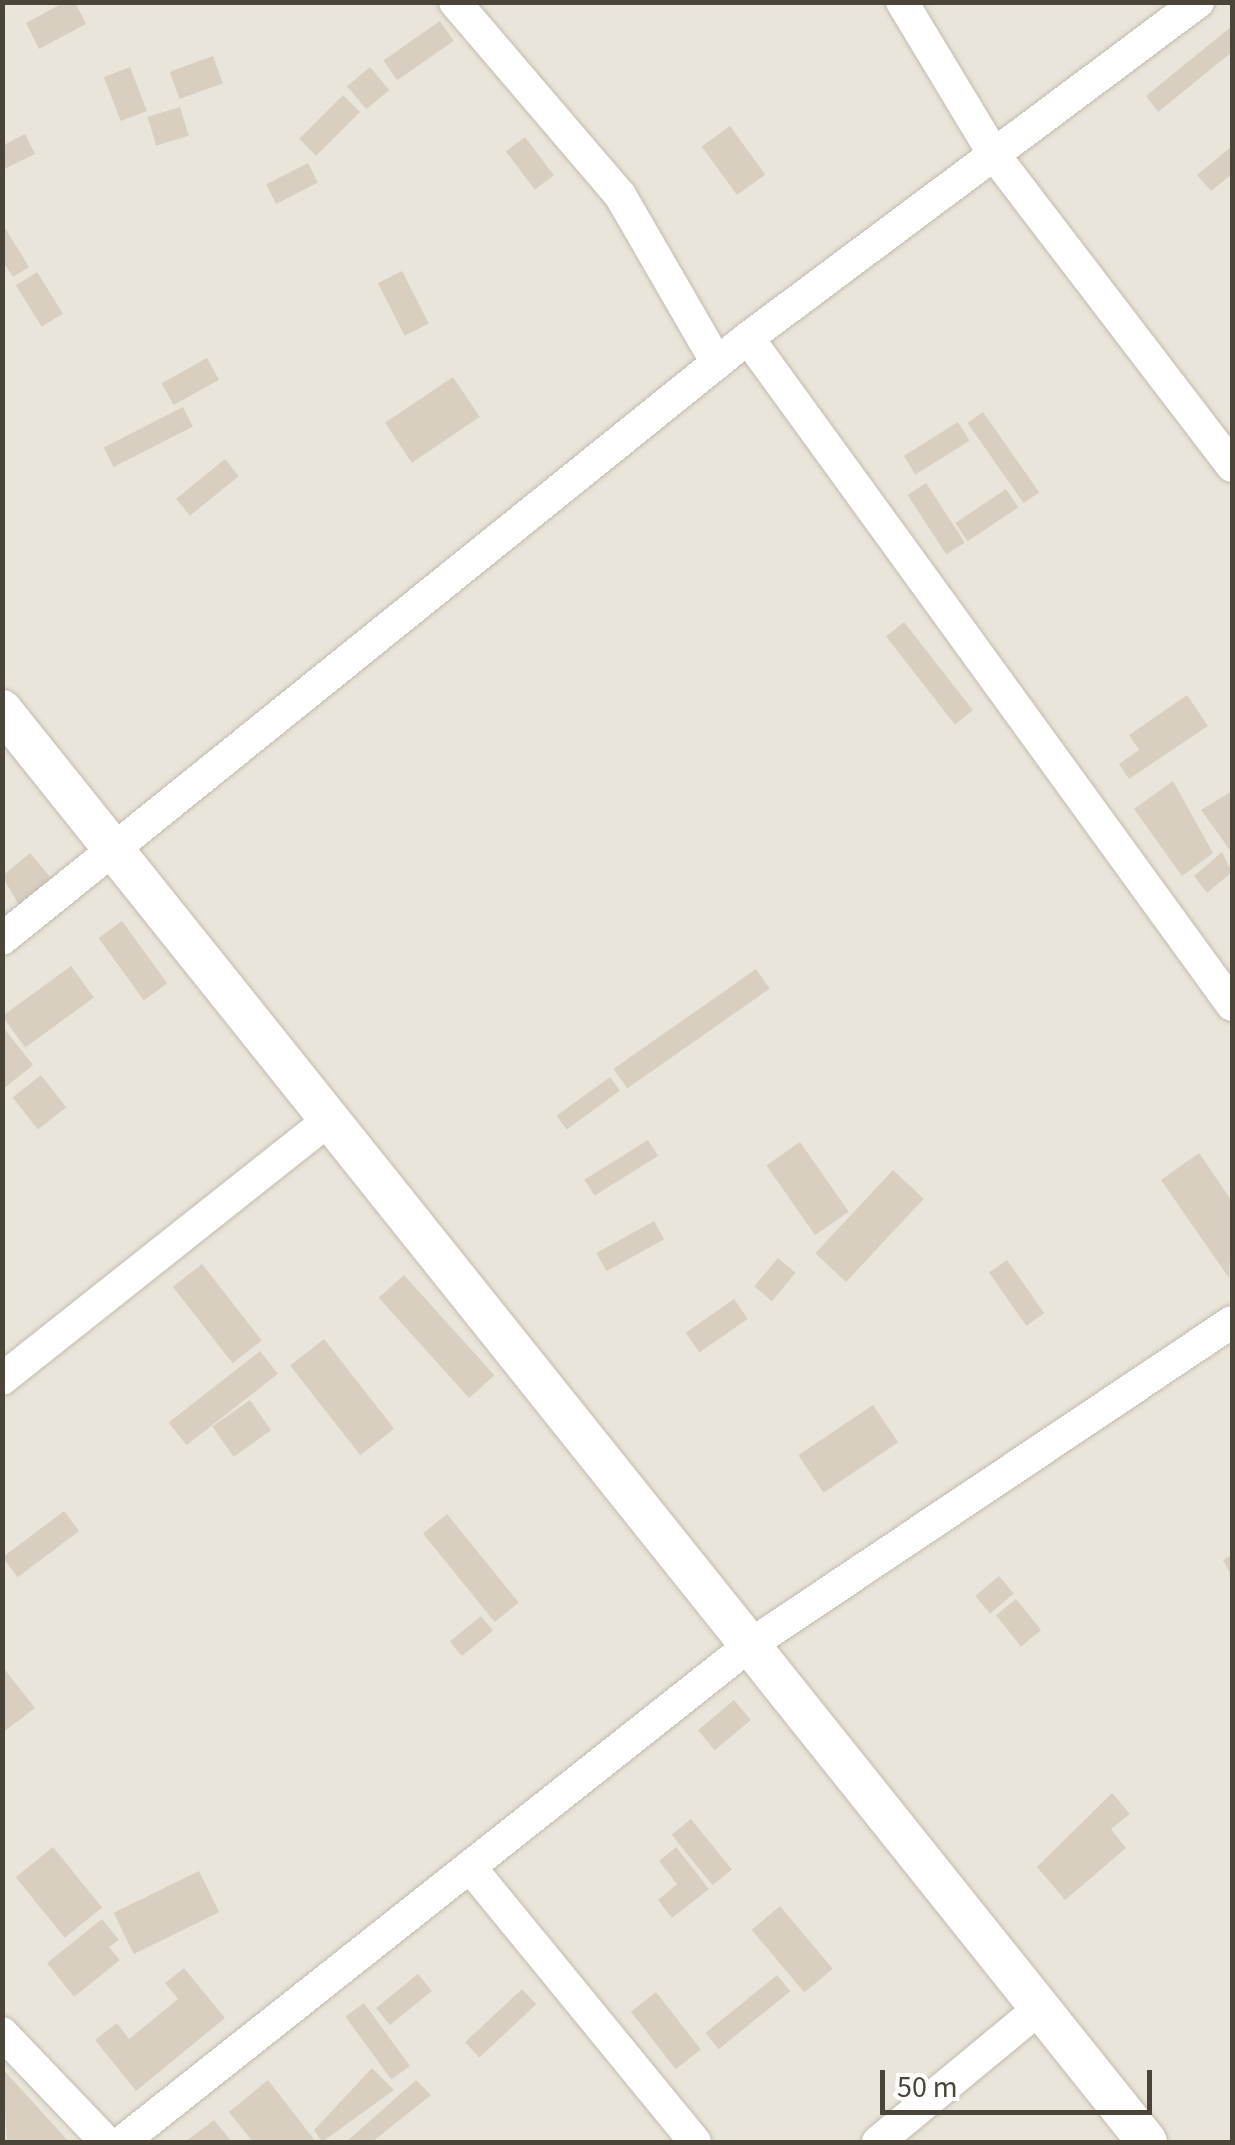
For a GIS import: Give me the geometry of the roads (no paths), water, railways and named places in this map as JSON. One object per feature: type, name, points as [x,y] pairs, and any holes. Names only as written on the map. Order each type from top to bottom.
[{"type":"street","points":[[455,2],[620,196],[716,363]]},
{"type":"street","points":[[902,2],[996,156],[1232,466]]},
{"type":"street","points":[[2,940],[716,363],[1198,2]]},
{"type":"street","points":[[748,338],[1010,688],[1232,1005]]},
{"type":"street","points":[[2,710],[1147,2142]]},
{"type":"street","points":[[2,1379],[330,1119]]},
{"type":"street","points":[[122,2142],[750,1645],[1232,1322]]},
{"type":"street","points":[[470,1867],[695,2142]]},
{"type":"street","points":[[878,2142],[1040,2008]]},
{"type":"street","points":[[2,2033],[106,2142]]}]
